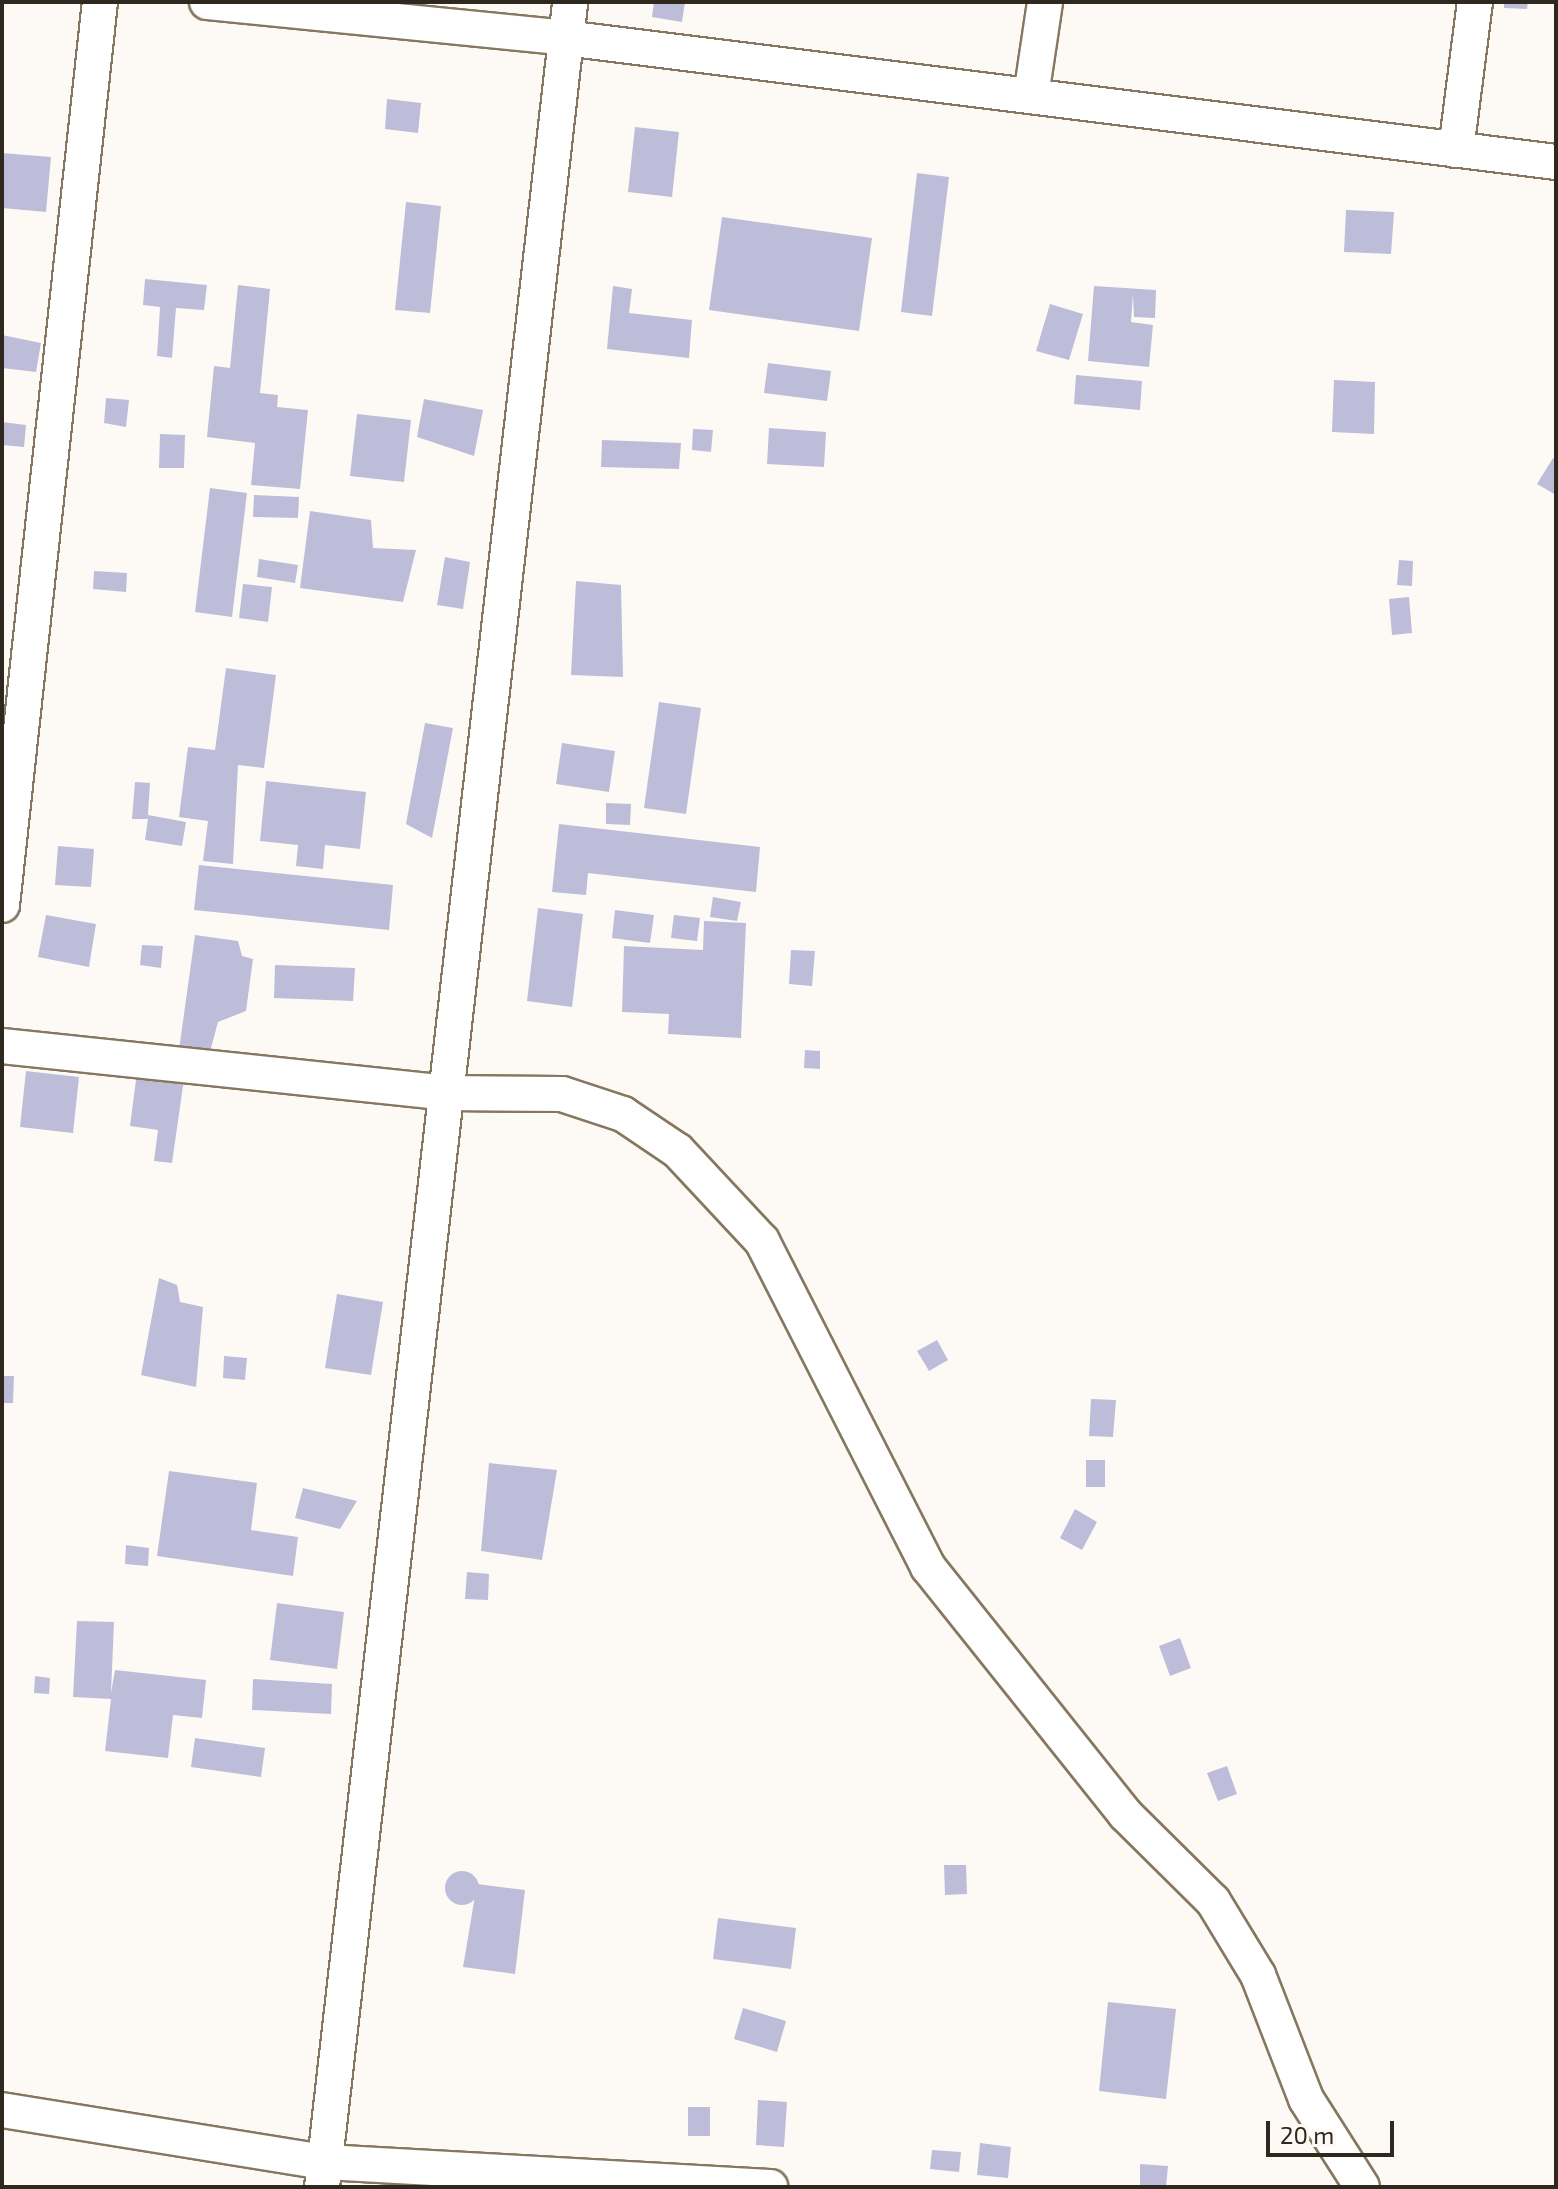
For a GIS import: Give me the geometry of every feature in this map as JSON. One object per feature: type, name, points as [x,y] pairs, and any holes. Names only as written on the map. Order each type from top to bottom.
[{"type":"street","points":[[2,905],[100,2]]},
{"type":"street","points":[[207,2],[565,38],[1556,162]]},
{"type":"street","points":[[323,2174],[570,2]]},
{"type":"street","points":[[1031,96],[1045,2]]},
{"type":"street","points":[[1456,150],[1475,2]]},
{"type":"street","points":[[2,1046],[448,1093],[562,1094],[623,1114],[678,1151],[762,1241],[928,1567],[1125,1814],[1213,1901],[1258,1975],[1306,2099],[1362,2187]]},
{"type":"street","points":[[2,2110],[323,2174],[770,2187]]},
{"type":"building","points":[[654,2],[685,2],[682,22],[652,17]]},
{"type":"building","points":[[1504,2],[1528,2],[1527,9],[1504,8]]},
{"type":"building","points":[[387,99],[421,103],[418,133],[385,129]]},
{"type":"building","points":[[635,127],[679,132],[672,197],[628,192]]},
{"type":"building","points":[[2,153],[51,157],[46,212],[2,208]]},
{"type":"building","points":[[917,173],[949,177],[932,316],[901,312]]},
{"type":"building","points":[[406,202],[441,206],[430,313],[395,310]]},
{"type":"building","points":[[1346,210],[1394,212],[1391,254],[1344,252]]},
{"type":"building","points":[[722,217],[872,238],[859,331],[709,310]]},
{"type":"building","points":[[145,279],[207,285],[204,310],[176,308],[172,358],[157,356],[160,307],[143,305]]},
{"type":"building","points":[[238,285],[270,289],[260,393],[278,395],[277,407],[308,410],[300,489],[251,485],[255,443],[207,437],[214,366],[230,368]]},
{"type":"building","points":[[613,286],[632,289],[629,313],[692,320],[689,358],[607,349]]},
{"type":"building","points":[[1094,286],[1156,290],[1155,318],[1134,317],[1133,294],[1131,322],[1153,325],[1149,367],[1088,361]]},
{"type":"building","points":[[1050,304],[1083,314],[1069,360],[1036,351]]},
{"type":"building","points":[[2,335],[41,343],[36,372],[2,368]]},
{"type":"building","points":[[768,363],[831,371],[827,401],[764,393]]},
{"type":"building","points":[[1076,375],[1142,381],[1140,410],[1074,404]]},
{"type":"building","points":[[1334,380],[1375,382],[1374,434],[1332,432]]},
{"type":"building","points":[[106,398],[129,400],[126,427],[104,423]]},
{"type":"building","points":[[424,399],[483,410],[474,456],[417,437]]},
{"type":"building","points":[[357,414],[411,420],[404,482],[350,476]]},
{"type":"building","points":[[2,422],[26,425],[24,447],[2,445]]},
{"type":"building","points":[[769,428],[826,432],[824,467],[767,464]]},
{"type":"building","points":[[693,429],[713,430],[711,452],[692,450]]},
{"type":"building","points":[[160,434],[185,435],[184,468],[159,468]]},
{"type":"building","points":[[602,440],[681,443],[679,469],[601,467]]},
{"type":"building","points":[[1553,458],[1556,460],[1556,495],[1537,484]]},
{"type":"building","points":[[210,488],[247,493],[232,617],[195,612]]},
{"type":"building","points":[[254,495],[299,497],[298,518],[253,517]]},
{"type":"building","points":[[310,511],[371,520],[373,548],[416,550],[403,602],[300,588]]},
{"type":"building","points":[[445,557],[470,562],[463,609],[437,605]]},
{"type":"building","points":[[259,559],[298,565],[295,583],[257,577]]},
{"type":"building","points":[[1399,560],[1413,561],[1412,586],[1397,585]]},
{"type":"building","points":[[94,571],[127,573],[126,592],[93,589]]},
{"type":"building","points":[[576,581],[621,585],[623,677],[571,675]]},
{"type":"building","points":[[243,584],[272,587],[268,622],[239,618]]},
{"type":"building","points":[[1409,597],[1412,633],[1392,635],[1389,599]]},
{"type":"building","points":[[226,668],[276,675],[264,768],[238,765],[233,864],[203,861],[208,821],[179,817],[188,747],[215,750]]},
{"type":"building","points":[[659,702],[701,708],[686,814],[644,808]]},
{"type":"building","points":[[425,723],[453,728],[432,838],[406,824]]},
{"type":"building","points":[[562,743],[615,751],[609,792],[556,784]]},
{"type":"building","points":[[266,781],[366,792],[360,849],[325,845],[323,869],[296,866],[298,845],[260,841]]},
{"type":"building","points":[[135,782],[150,783],[148,815],[186,822],[182,846],[145,840],[148,819],[132,819]]},
{"type":"building","points":[[606,803],[631,804],[630,825],[606,824]]},
{"type":"building","points":[[559,824],[760,847],[756,892],[588,873],[586,895],[552,892]]},
{"type":"building","points":[[58,846],[94,849],[91,887],[55,885]]},
{"type":"building","points":[[199,865],[393,885],[389,930],[194,910]]},
{"type":"building","points":[[713,897],[741,902],[737,921],[710,917]]},
{"type":"building","points":[[538,908],[583,914],[572,1007],[527,1001]]},
{"type":"building","points":[[615,910],[654,915],[650,943],[612,938]]},
{"type":"building","points":[[46,915],[96,924],[89,967],[38,957]]},
{"type":"building","points":[[674,915],[700,918],[697,941],[671,938]]},
{"type":"building","points":[[704,921],[746,923],[741,1038],[668,1034],[669,1014],[622,1012],[624,946],[703,950]]},
{"type":"building","points":[[195,935],[238,941],[242,956],[253,959],[246,1011],[218,1022],[211,1048],[179,1050]]},
{"type":"building","points":[[142,945],[163,946],[161,968],[140,965]]},
{"type":"building","points":[[791,950],[815,951],[812,986],[789,984]]},
{"type":"building","points":[[275,965],[355,968],[353,1001],[274,998]]},
{"type":"building","points":[[805,1050],[820,1051],[820,1069],[804,1068]]},
{"type":"building","points":[[26,1071],[79,1077],[73,1133],[20,1127]]},
{"type":"building","points":[[137,1072],[184,1079],[172,1163],[154,1161],[158,1130],[130,1126]]},
{"type":"building","points":[[159,1278],[177,1285],[180,1302],[203,1307],[196,1387],[141,1375]]},
{"type":"building","points":[[337,1294],[383,1302],[371,1375],[325,1368]]},
{"type":"building","points":[[937,1340],[948,1360],[929,1371],[917,1351]]},
{"type":"building","points":[[224,1356],[247,1358],[245,1380],[223,1378]]},
{"type":"building","points":[[2,1376],[14,1376],[13,1403],[2,1403]]},
{"type":"building","points":[[1091,1399],[1116,1400],[1113,1437],[1089,1436]]},
{"type":"building","points":[[1086,1460],[1105,1460],[1105,1487],[1086,1487]]},
{"type":"building","points":[[489,1463],[557,1470],[542,1560],[481,1551]]},
{"type":"building","points":[[169,1471],[257,1483],[251,1530],[298,1537],[293,1576],[157,1556]]},
{"type":"building","points":[[303,1488],[357,1501],[340,1529],[295,1518]]},
{"type":"building","points":[[1075,1509],[1097,1522],[1082,1550],[1060,1538]]},
{"type":"building","points":[[126,1545],[149,1548],[148,1566],[125,1564]]},
{"type":"building","points":[[467,1572],[489,1574],[488,1600],[465,1599]]},
{"type":"building","points":[[277,1603],[344,1612],[337,1669],[270,1660]]},
{"type":"building","points":[[77,1621],[114,1622],[111,1693],[115,1670],[206,1680],[202,1718],[173,1715],[168,1758],[105,1751],[111,1699],[73,1697]]},
{"type":"building","points":[[1180,1638],[1191,1668],[1170,1676],[1159,1646]]},
{"type":"building","points":[[35,1676],[50,1678],[49,1694],[34,1693]]},
{"type":"building","points":[[253,1679],[332,1684],[331,1714],[252,1710]]},
{"type":"building","points":[[195,1738],[265,1748],[261,1777],[191,1767]]},
{"type":"building","points":[[1227,1766],[1237,1794],[1218,1801],[1207,1773]]},
{"type":"building","points":[[944,1865],[966,1865],[967,1894],[945,1895]]},
{"type":"building","points":[[462,1871],[474,1876],[479,1888],[474,1900],[462,1905],[450,1900],[445,1888],[450,1876]]},
{"type":"building","points":[[477,1884],[525,1890],[515,1974],[463,1967]]},
{"type":"building","points":[[718,1918],[796,1928],[791,1969],[713,1959]]},
{"type":"building","points":[[1108,2002],[1176,2009],[1166,2099],[1099,2091]]},
{"type":"building","points":[[743,2008],[786,2021],[777,2052],[734,2039]]},
{"type":"building","points":[[758,2100],[787,2102],[784,2147],[756,2145]]},
{"type":"building","points":[[688,2107],[710,2107],[710,2136],[688,2136]]},
{"type":"building","points":[[980,2143],[1011,2147],[1008,2178],[977,2175]]},
{"type":"building","points":[[932,2150],[961,2152],[959,2172],[930,2169]]},
{"type":"building","points":[[1140,2164],[1168,2166],[1166,2187],[1140,2187]]}]
